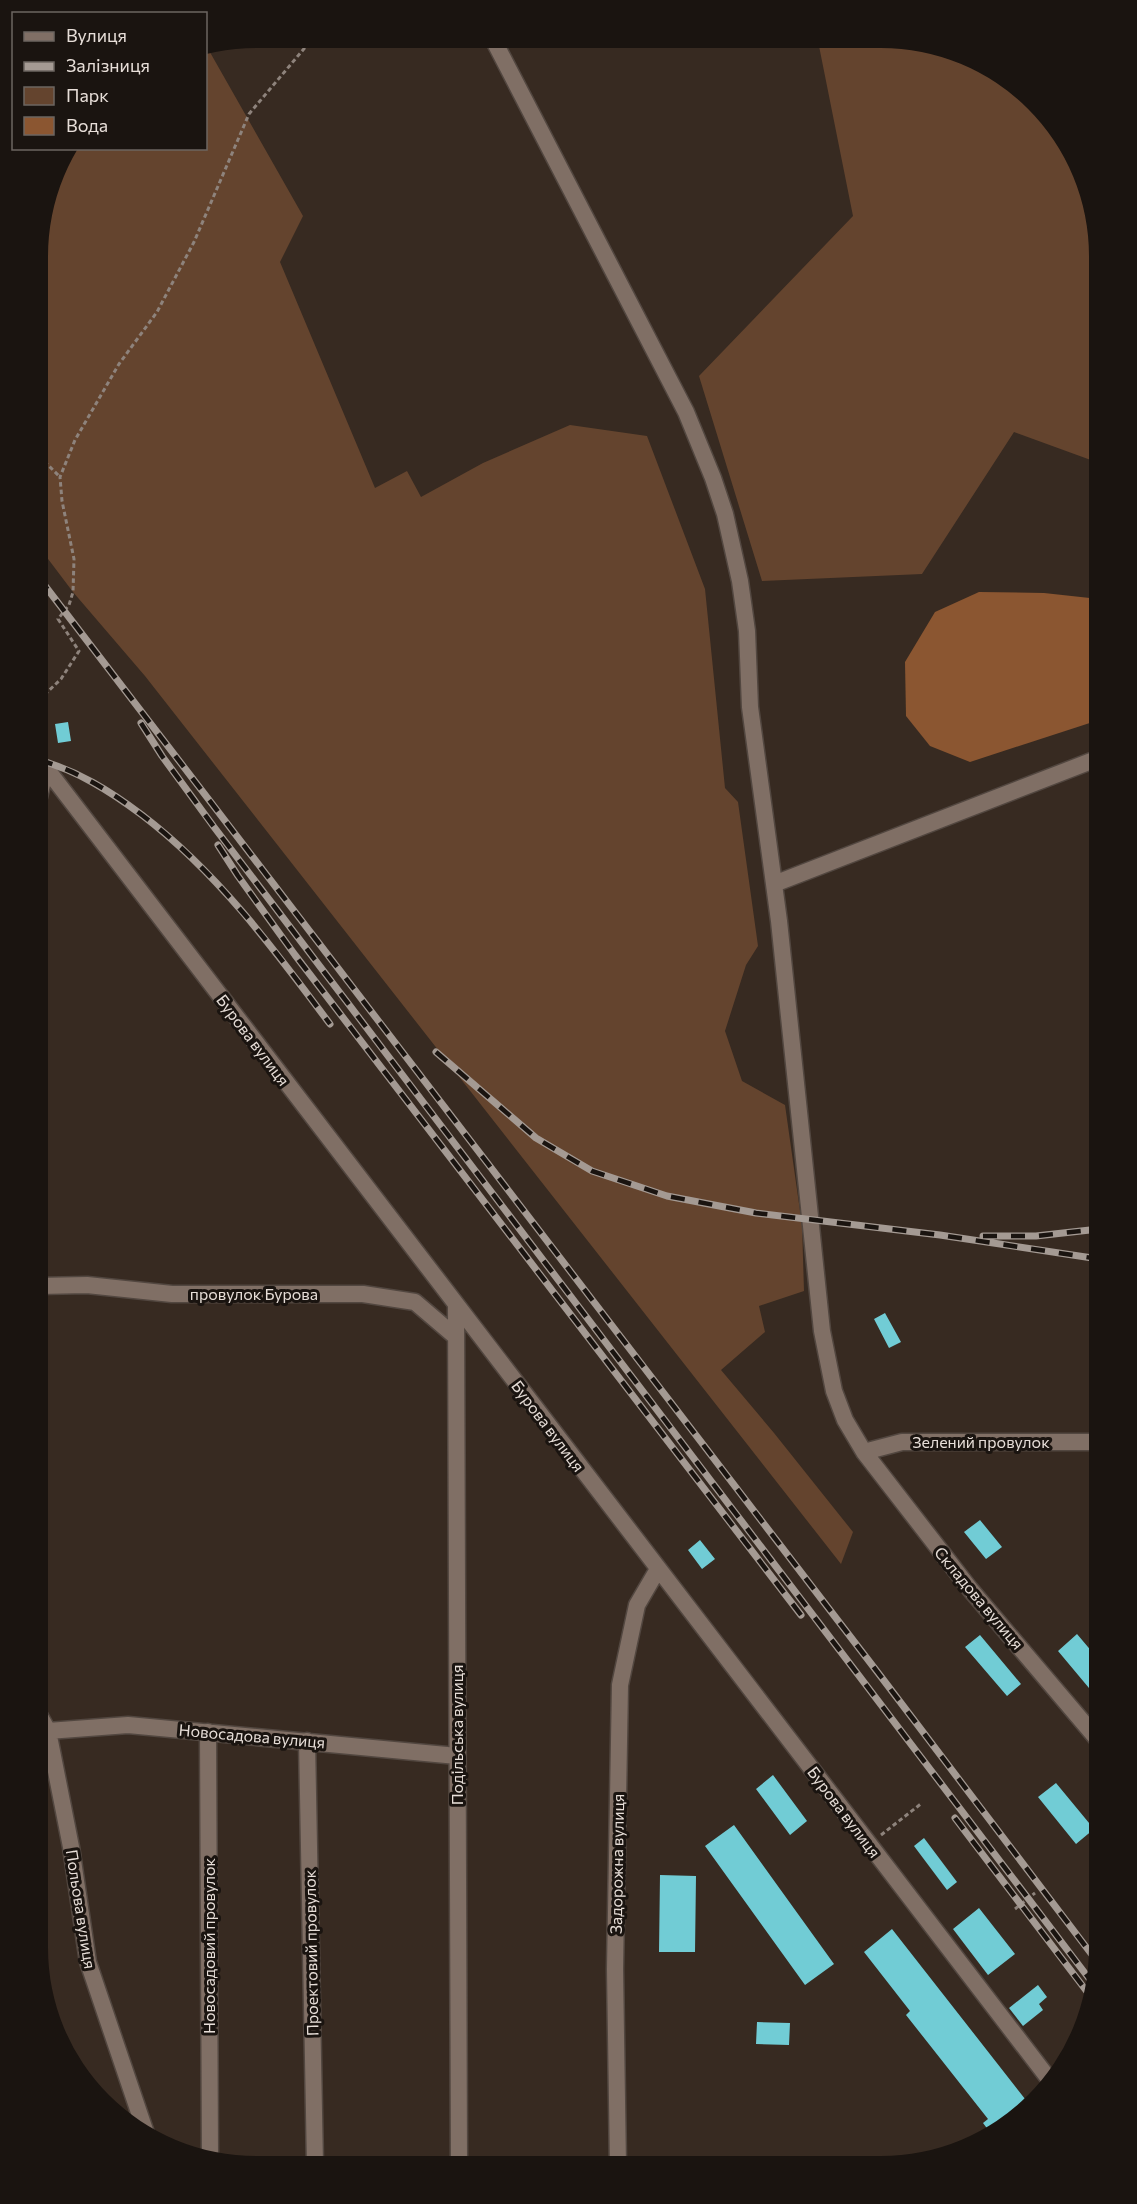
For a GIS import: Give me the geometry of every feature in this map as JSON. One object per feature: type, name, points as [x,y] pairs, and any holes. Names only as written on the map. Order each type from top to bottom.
[{"type":"street","name":"Складова вулиця","points":[[498,48],[686,412],[725,514],[747,631],[750,707],[774,884],[822,1331],[834,1390],[845,1420],[864,1452],[970,1589],[1089,1729]]},
{"type":"street","points":[[774,884],[1089,762]]},
{"type":"street","name":"Бурова вулиця","points":[[48,775],[1046,2075]]},
{"type":"street","name":"провулок Бурова","points":[[48,1286],[87,1285],[172,1294],[363,1294],[416,1302],[456,1337]]},
{"type":"street","name":"Подільська вулиця","points":[[456,1306],[459,2156]]},
{"type":"street","name":"Зелений провулок","points":[[864,1452],[902,1442],[1089,1442]]},
{"type":"street","name":"Задорожна вулиця","points":[[618,2156],[615,1969],[620,1685],[637,1605],[658,1569]]},
{"type":"street","name":"Новосадова вулиця","points":[[48,1731],[128,1725],[457,1756]]},
{"type":"street","name":"Польова вулиця","points":[[48,1731],[71,1847],[88,1962],[142,2122]]},
{"type":"street","name":"Новосадовий провулок","points":[[208,1732],[210,2150]]},
{"type":"street","name":"Проектовий провулок","points":[[307,1741],[315,2156]]},
{"type":"path","points":[[48,692],[62,679],[79,651],[58,619],[69,605],[73,592],[74,559],[62,501],[60,477],[75,440],[119,364],[157,312],[194,242],[249,114],[305,48]]},
{"type":"path","points":[[48,465],[60,477]]},
{"type":"path","points":[[869,1844],[922,1803]]},
{"type":"path","points":[[1015,1909],[1035,1893]]},
{"type":"green space","points":[[819,48],[894,48],[948,59],[973,69],[996,83],[1037,119],[1068,164],[1085,216],[1089,243],[1089,459],[1014,432],[922,574],[762,581],[699,376],[853,216]]},
{"type":"green space","points":[[211,53],[303,216],[280,262],[375,488],[407,471],[421,497],[483,463],[570,425],[647,436],[705,589],[725,788],[738,802],[758,946],[746,965],[725,1031],[742,1081],[785,1105],[802,1225],[804,1291],[759,1306],[765,1332],[721,1370],[853,1532],[841,1564],[145,676],[73,592],[48,559],[48,256],[52,216],[59,189],[77,150],[207,150],[207,54]]},
{"type":"water","points":[[979,592],[1044,593],[1089,598],[1089,723],[970,762],[930,746],[906,716],[905,662],[935,612]]},
{"type":"building","points":[[68,722],[71,741],[58,743],[55,724]]},
{"type":"building","points":[[885,1313],[901,1342],[889,1348],[874,1319]]},
{"type":"building","points":[[980,1520],[1002,1547],[986,1559],[964,1532]]},
{"type":"building","points":[[700,1540],[715,1559],[702,1569],[688,1550]]},
{"type":"building","points":[[1077,1634],[1089,1648],[1089,1688],[1058,1651]]},
{"type":"building","points":[[980,1635],[1021,1684],[1007,1696],[965,1647]]},
{"type":"building","points":[[773,1775],[807,1821],[790,1835],[756,1789]]},
{"type":"building","points":[[1056,1783],[1089,1823],[1089,1833],[1076,1844],[1038,1797]]},
{"type":"building","points":[[734,1825],[834,1964],[805,1985],[705,1846]]},
{"type":"building","points":[[924,1838],[957,1882],[947,1890],[914,1846]]},
{"type":"building","points":[[660,1875],[696,1876],[695,1952],[659,1952]]},
{"type":"building","points":[[979,1908],[1015,1954],[988,1975],[953,1929]]},
{"type":"building","points":[[892,1929],[1024,2098],[1008,2113],[986,2127],[983,2123],[988,2119],[906,2015],[910,2011],[864,1952]]},
{"type":"building","points":[[1038,1985],[1047,1997],[1039,2004],[1043,2010],[1023,2026],[1009,2008]]},
{"type":"building","points":[[757,2022],[790,2023],[789,2045],[756,2044]]},
{"type":"railway","points":[[48,590],[1089,1951]]},
{"type":"railway","points":[[141,723],[214,827],[1087,1976]]},
{"type":"railway","points":[[48,763],[80,776],[118,798],[142,815],[196,862],[266,940],[330,1024]]},
{"type":"railway","points":[[218,845],[295,955],[801,1615]]},
{"type":"railway","points":[[436,1052],[536,1138],[592,1171],[667,1196],[756,1213],[940,1235],[1089,1257]]},
{"type":"railway","points":[[983,1236],[1036,1236],[1089,1230]]},
{"type":"railway","points":[[955,1818],[1085,1989]]}]
